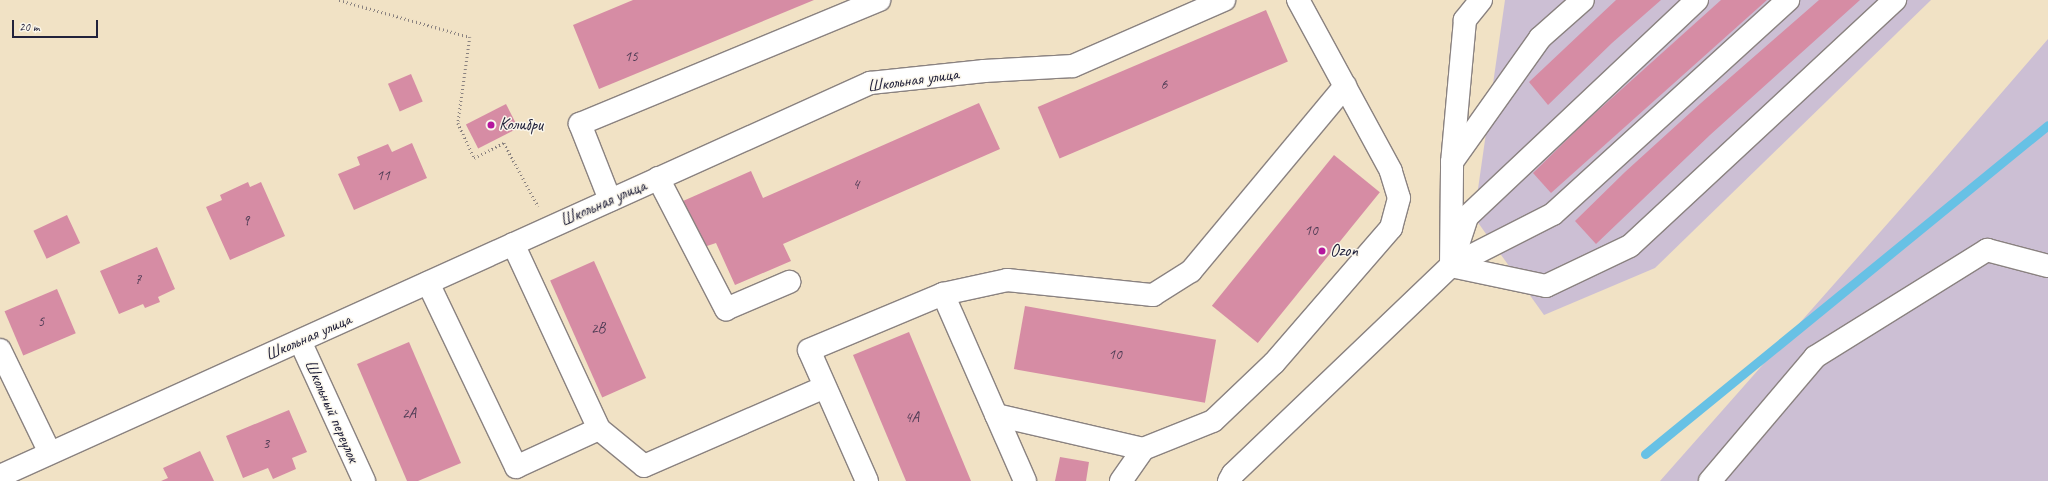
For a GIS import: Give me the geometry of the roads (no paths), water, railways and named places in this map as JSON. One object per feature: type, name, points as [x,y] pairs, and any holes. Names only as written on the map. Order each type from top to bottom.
[{"type":"street","points":[[610,200],[580,124],[879,0]]},
{"type":"street","name":"Школьная улица","points":[[0,476],[870,83],[984,71],[1073,66],[1224,0]]},
{"type":"street","points":[[1121,481],[1143,450],[1213,421],[1274,363],[1391,228],[1399,198],[1391,171],[1298,0]]},
{"type":"street","points":[[1451,266],[1452,162],[1465,20],[1481,0]]},
{"type":"street","points":[[1452,162],[1540,38],[1583,0]]},
{"type":"street","points":[[1451,266],[1467,217],[1697,0]]},
{"type":"street","points":[[1229,481],[1234,474],[1451,266],[1553,214],[1788,0]]},
{"type":"street","points":[[1451,266],[1546,286],[1630,246],[1895,0]]},
{"type":"street","points":[[867,481],[809,350],[943,294],[1007,280],[1153,295],[1191,271],[1345,86]]},
{"type":"street","points":[[658,178],[726,309],[789,282]]},
{"type":"street","points":[[513,244],[599,429],[647,473],[825,387]]},
{"type":"street","points":[[1710,481],[1815,357],[1987,250],[2048,266]]},
{"type":"street","points":[[428,283],[516,467],[599,429]]},
{"type":"street","points":[[943,294],[1025,481]]},
{"type":"street","name":"Школьный переулок","points":[[300,340],[364,481]]},
{"type":"street","points":[[0,350],[50,453]]},
{"type":"street","points":[[996,415],[1143,450]]},
{"type":"waterway","points":[[1645,454],[2048,125]]},
{"type":"place","name":"Колибри","points":[[491,125]]},
{"type":"place","name":"Ozon","points":[[1322,251]]}]
